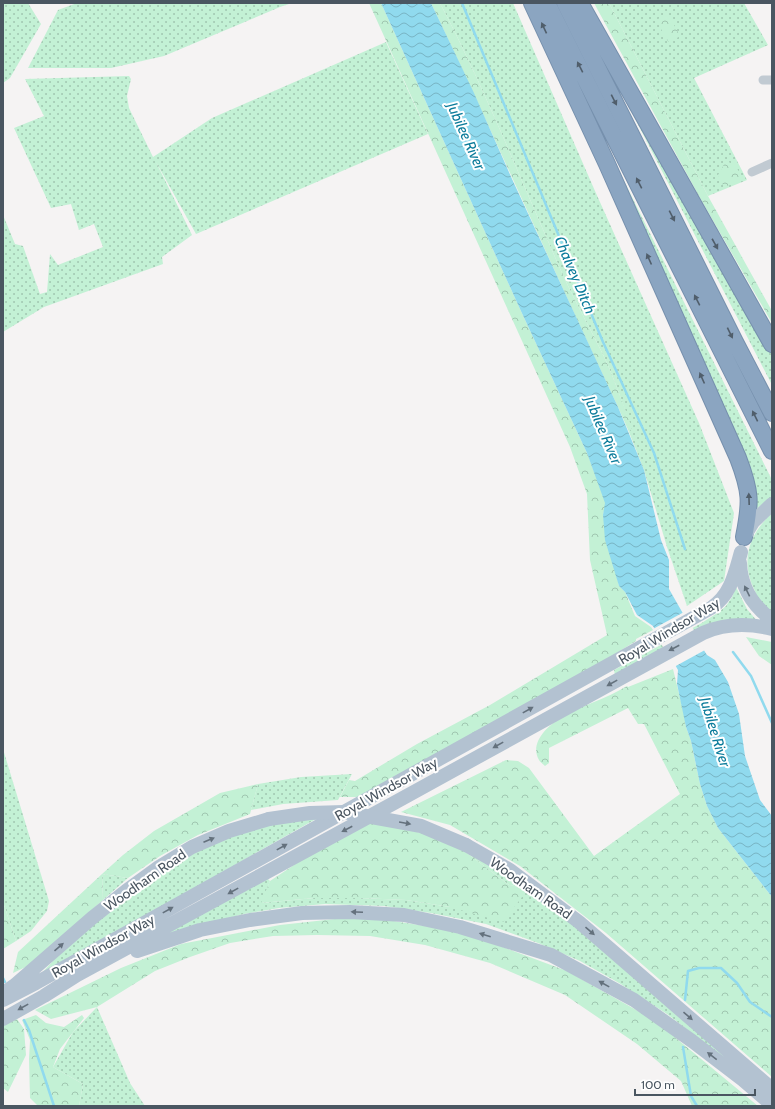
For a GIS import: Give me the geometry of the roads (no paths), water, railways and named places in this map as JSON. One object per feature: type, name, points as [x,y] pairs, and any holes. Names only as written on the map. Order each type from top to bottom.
[{"type":"highway","points":[[532,3],[607,164],[738,458],[745,477],[749,495],[748,519],[742,544]]},
{"type":"highway","points":[[547,3],[772,451]]},
{"type":"highway","points":[[565,3],[772,413]]},
{"type":"highway","points":[[580,3],[772,344]]},
{"type":"main road","name":"Royal Windsor Way","points":[[3,1000],[32,978],[636,651],[717,605],[725,597],[731,584],[742,544],[760,514],[772,504]]},
{"type":"main road","points":[[742,544],[740,573],[745,588],[756,607],[772,620]]},
{"type":"main road","name":"Royal Windsor Way","points":[[3,1019],[77,975],[703,633],[715,628],[736,624],[772,629]]},
{"type":"main road","name":"Woodham Road","points":[[3,993],[32,978],[92,918],[159,867],[192,847],[229,831],[269,819],[310,813],[344,812],[421,826],[466,845],[510,870],[579,922],[772,1089]]},
{"type":"main road","points":[[77,975],[151,946],[200,930],[250,920],[310,913],[350,912],[404,915],[460,927],[551,955],[634,1000],[692,1040],[772,1105]]},
{"type":"street","points":[[752,172],[772,163]]},
{"type":"water","name":"Jubilee River","points":[[381,3],[431,3],[474,93],[512,179],[618,407],[644,470],[661,540],[669,560],[669,589],[705,652],[715,660],[728,682],[739,714],[745,756],[760,800],[772,816],[772,897],[718,828],[707,806],[700,784],[691,741],[686,727],[677,684],[678,670],[653,626],[637,615],[625,592],[619,586],[605,540],[603,515],[605,503],[587,453]]},
{"type":"waterway","name":"Chalvey Ditch","points":[[462,3],[603,342],[654,453],[685,549]]},
{"type":"waterway","name":"Chalvey Ditch","points":[[733,652],[751,676],[772,723]]},
{"type":"waterway","points":[[685,1000],[688,971],[699,968],[721,968],[737,983],[750,1002],[772,1017]]},
{"type":"waterway","points":[[3,978],[5,982]]},
{"type":"waterway","points":[[24,1020],[29,1030],[54,1106]]},
{"type":"waterway","points":[[683,1047],[691,1096],[697,1106]]}]
